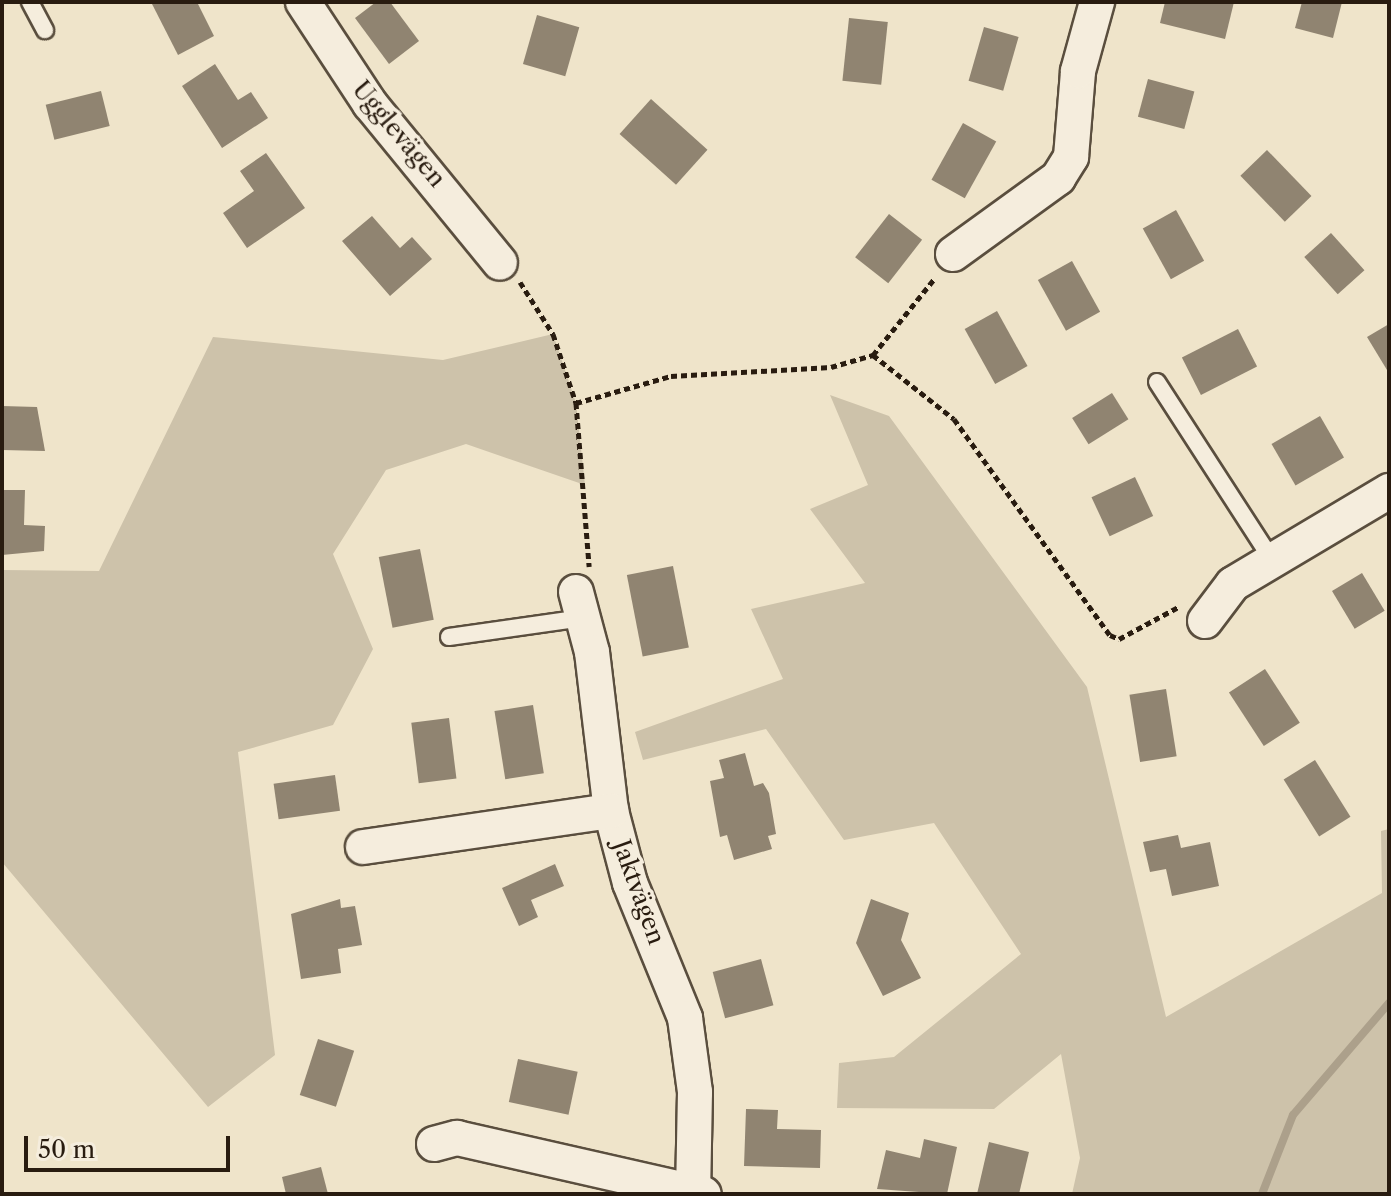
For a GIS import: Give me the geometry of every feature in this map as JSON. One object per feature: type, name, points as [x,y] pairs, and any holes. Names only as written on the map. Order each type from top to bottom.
[{"type":"street","name":"Ugglevägen","points":[[303,2],[370,104],[500,263]]},
{"type":"street","points":[[953,254],[1058,178],[1071,157],[1078,71],[1097,2]]},
{"type":"street","points":[[1205,621],[1233,584],[1271,558],[1389,491]]},
{"type":"street","name":"Jaktvägen","points":[[434,1144],[457,1138],[697,1193],[695,1092],[685,1018],[630,883],[611,811],[580,605]]},
{"type":"street","points":[[363,847],[611,811]]},
{"type":"lane","points":[[30,2],[45,30]]},
{"type":"lane","points":[[1157,382],[1271,558]]},
{"type":"lane","points":[[449,637],[580,605]]},
{"type":"path","points":[[576,403],[671,376],[831,367],[873,355],[953,254]]},
{"type":"path","points":[[500,263],[517,276],[553,334],[576,403],[590,574],[580,605]]},
{"type":"path","points":[[873,355],[954,419],[1110,635],[1119,639],[1178,606],[1205,621]]},
{"type":"shaded area","points":[[553,334],[576,403],[585,485],[466,444],[386,470],[333,554],[373,649],[333,725],[238,752],[275,1055],[208,1107],[2,862],[2,570],[99,571],[213,337],[443,360]]},
{"type":"shaded area","points":[[830,395],[889,416],[1087,687],[1166,1017],[1382,893],[1381,831],[1389,829],[1389,1194],[1072,1194],[1080,1158],[1061,1054],[994,1109],[837,1108],[839,1063],[894,1057],[1021,954],[934,823],[844,840],[766,729],[643,760],[635,732],[783,679],[751,609],[865,583],[810,509],[868,485]]},
{"type":"building","points":[[151,2],[197,2],[214,36],[178,55]]},
{"type":"building","points":[[376,2],[390,2],[419,41],[389,64],[355,18]]},
{"type":"building","points":[[1165,2],[1234,2],[1225,39],[1160,23]]},
{"type":"building","points":[[1302,2],[1342,2],[1333,38],[1295,28]]},
{"type":"building","points":[[537,15],[579,27],[565,76],[523,64]]},
{"type":"building","points":[[849,18],[888,22],[881,85],[842,81]]},
{"type":"building","points":[[984,27],[1019,37],[1003,91],[969,81]]},
{"type":"building","points":[[215,64],[238,100],[251,92],[268,118],[222,148],[182,86]]},
{"type":"building","points":[[1148,79],[1194,91],[1184,129],[1138,117]]},
{"type":"building","points":[[101,91],[110,126],[54,140],[46,105]]},
{"type":"building","points":[[651,99],[707,150],[676,185],[620,134]]},
{"type":"building","points":[[963,123],[996,141],[965,198],[931,180]]},
{"type":"building","points":[[1267,150],[1311,196],[1285,222],[1240,176]]},
{"type":"building","points":[[266,153],[305,208],[247,248],[223,213],[254,191],[240,171]]},
{"type":"building","points":[[1176,210],[1204,261],[1171,279],[1143,228]]},
{"type":"building","points":[[889,214],[922,240],[888,283],[855,257]]},
{"type":"building","points":[[372,216],[400,248],[412,237],[432,259],[390,296],[342,241]]},
{"type":"building","points":[[1331,233],[1364,270],[1338,294],[1304,257]]},
{"type":"building","points":[[1072,261],[1100,312],[1066,331],[1038,280]]},
{"type":"building","points":[[997,311],[1028,366],[995,384],[965,329]]},
{"type":"building","points":[[1389,324],[1389,369],[1387,370],[1367,337]]},
{"type":"building","points":[[1238,329],[1257,366],[1201,395],[1182,358]]},
{"type":"building","points":[[1112,393],[1128,419],[1089,444],[1072,418]]},
{"type":"building","points":[[2,406],[37,407],[45,451],[2,450]]},
{"type":"building","points":[[1320,416],[1344,458],[1296,486],[1272,444]]},
{"type":"building","points":[[1135,477],[1153,516],[1110,536],[1091,497]]},
{"type":"building","points":[[2,490],[25,490],[24,525],[45,526],[44,551],[2,555]]},
{"type":"building","points":[[420,549],[434,620],[393,628],[379,557]]},
{"type":"building","points":[[673,566],[689,647],[643,656],[627,575]]},
{"type":"building","points":[[1362,573],[1385,611],[1355,629],[1332,591]]},
{"type":"building","points":[[1265,669],[1300,723],[1264,746],[1229,692]]},
{"type":"building","points":[[1166,689],[1177,756],[1140,762],[1129,695]]},
{"type":"building","points":[[533,705],[544,773],[505,779],[494,711]]},
{"type":"building","points":[[449,718],[456,779],[419,783],[411,723]]},
{"type":"building","points":[[745,753],[754,786],[763,783],[769,793],[776,834],[768,836],[772,849],[734,860],[727,835],[720,837],[710,781],[724,778],[719,760]]},
{"type":"building","points":[[1315,760],[1351,817],[1319,836],[1284,780]]},
{"type":"building","points":[[335,775],[340,811],[279,819],[274,784]]},
{"type":"building","points":[[1178,835],[1181,848],[1210,842],[1219,886],[1172,896],[1166,869],[1150,872],[1143,842]]},
{"type":"building","points":[[555,864],[564,886],[531,900],[538,917],[519,926],[502,888]]},
{"type":"building","points":[[340,899],[341,908],[355,906],[362,945],[338,949],[341,973],[301,979],[291,914]]},
{"type":"building","points":[[871,899],[909,913],[901,940],[921,978],[883,996],[856,943]]},
{"type":"building","points":[[761,959],[773,1005],[725,1018],[713,972]]},
{"type":"building","points":[[318,1039],[354,1051],[336,1107],[300,1095]]},
{"type":"building","points":[[518,1059],[578,1072],[569,1115],[509,1102]]},
{"type":"building","points":[[746,1109],[778,1110],[777,1129],[821,1130],[820,1168],[744,1166]]},
{"type":"building","points":[[924,1139],[957,1147],[947,1194],[877,1189],[886,1150],[920,1158]]},
{"type":"building","points":[[989,1142],[1029,1152],[1019,1194],[977,1194]]},
{"type":"building","points":[[321,1167],[328,1194],[286,1194],[282,1177]]},
{"type":"waterway","points":[[1262,1194],[1293,1115],[1389,1003]]}]
